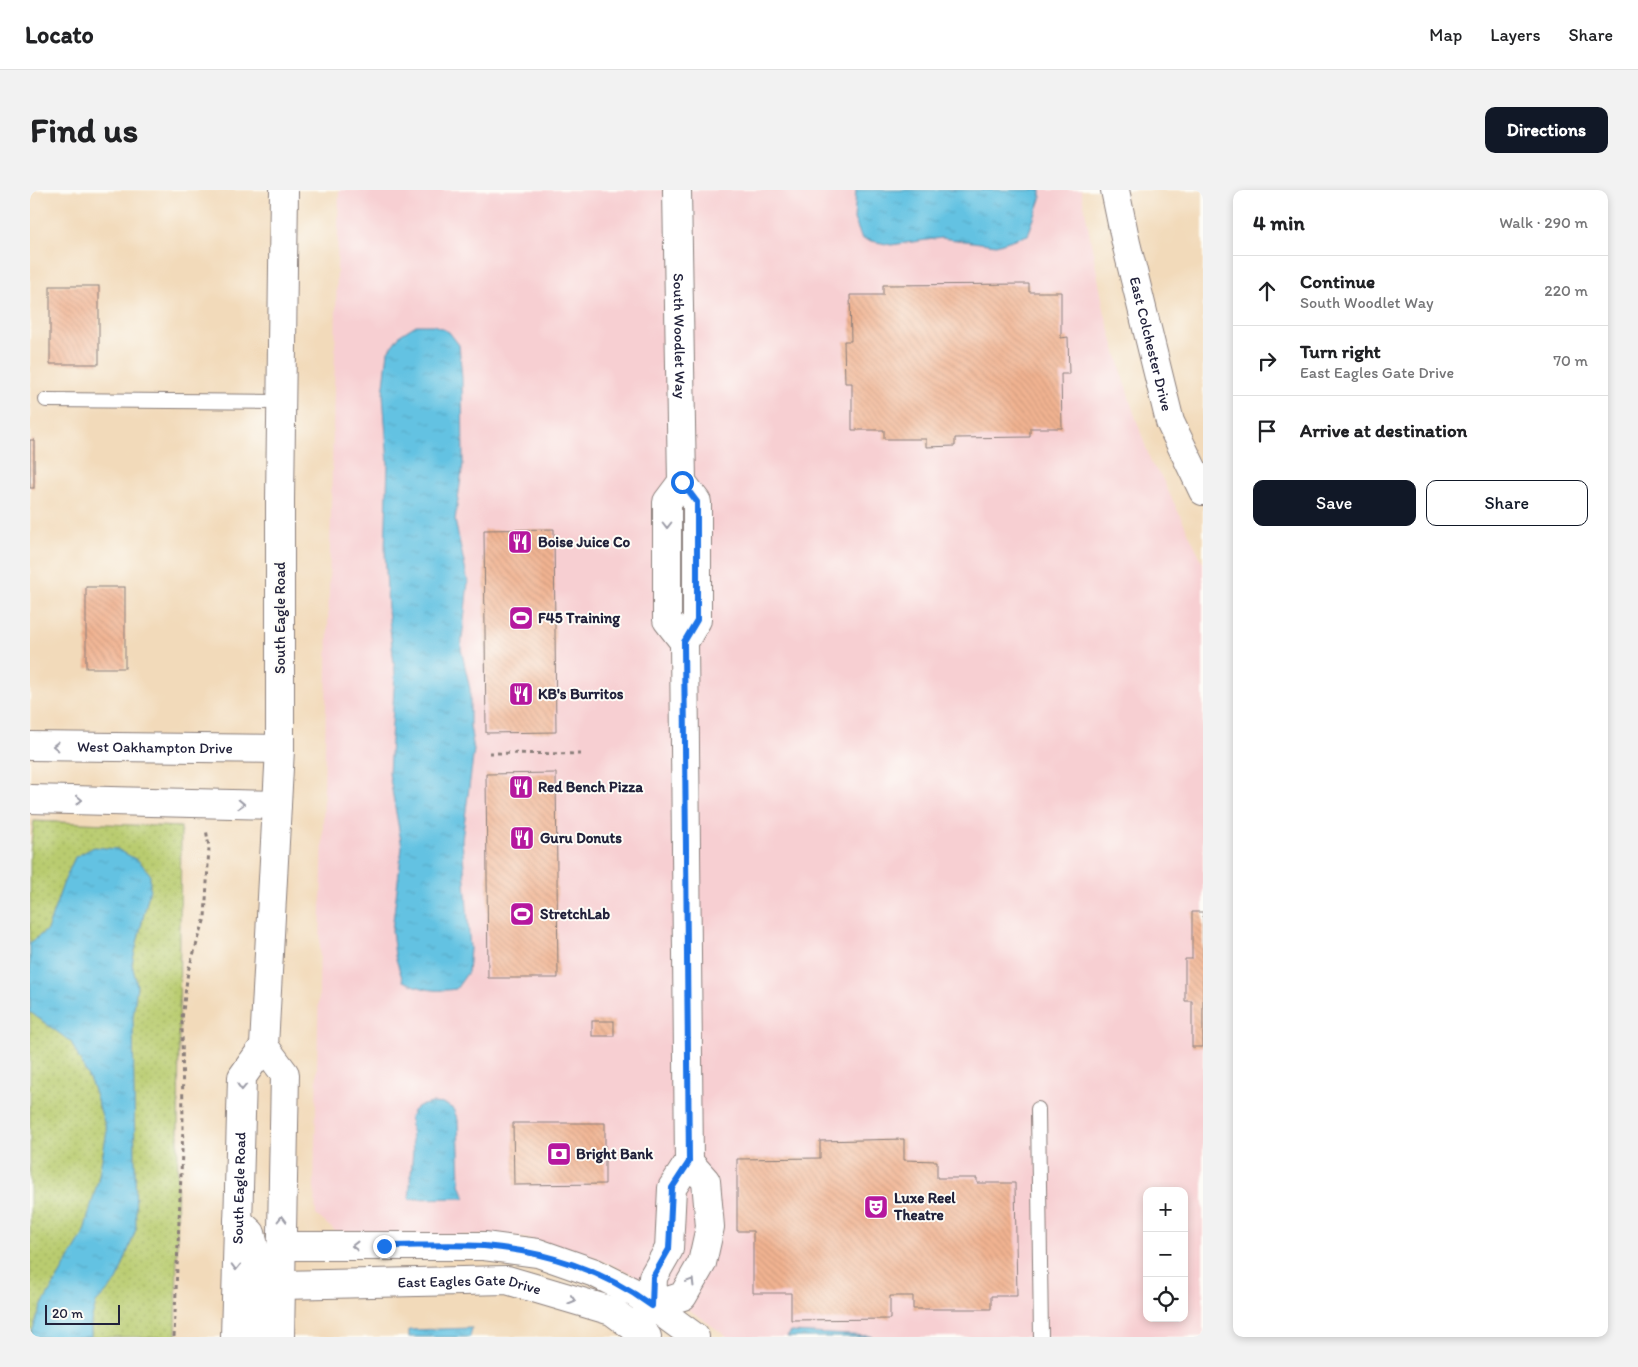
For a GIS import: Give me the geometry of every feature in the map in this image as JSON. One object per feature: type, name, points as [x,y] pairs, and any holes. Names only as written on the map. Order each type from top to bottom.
[{"type":"main road","name":"South Eagle Road","points":[[235,1337],[242,1077],[264,1046],[280,749],[280,402],[284,190]]},
{"type":"main road","name":"South Woodlet Way","points":[[677,190],[682,482],[667,502],[667,620],[684,642],[689,1162]]},
{"type":"main road","name":"East Colchester Drive","points":[[1115,190],[1170,422],[1203,491]]},
{"type":"main road","name":"West Oakhampton Drive","points":[[30,746],[280,749]]},
{"type":"main road","points":[[30,799],[277,805]]},
{"type":"main road","points":[[264,1046],[285,1074],[280,1337]]},
{"type":"main road","points":[[638,1334],[652,1306],[653,1277],[669,1249],[672,1188],[689,1162],[706,1181],[710,1227],[702,1264],[683,1296],[652,1306]]},
{"type":"main road","points":[[237,1220],[251,1233],[256,1254],[256,1337]]},
{"type":"main road","points":[[282,1246],[484,1246],[538,1254],[595,1273],[635,1294],[696,1337]]},
{"type":"main road","name":"East Eagles Gate Drive","points":[[281,1285],[507,1280],[612,1311],[638,1334]]},
{"type":"lane","points":[[46,400],[280,402]]},
{"type":"lane","points":[[1038,1109],[1041,1337]]},
{"type":"path","points":[[489,753],[585,754]]},
{"type":"path","points":[[174,1337],[183,1128],[182,1019],[188,971],[205,918],[209,847],[208,832],[204,826]]},
{"type":"shaded area","points":[[339,190],[1081,190],[1105,314],[1132,407],[1152,465],[1161,476],[1203,563],[1203,1337],[727,1337],[700,1317],[626,1271],[573,1249],[510,1235],[370,1236],[335,1231],[316,1215],[314,1186]]},
{"type":"green space","points":[[34,821],[181,827],[176,1337],[30,1337],[30,852]]},
{"type":"water","points":[[856,190],[1041,190],[1041,199],[1028,235],[996,245],[941,238],[891,245],[862,239],[854,219]]},
{"type":"water","points":[[416,325],[434,325],[449,332],[459,345],[462,378],[463,464],[455,520],[468,582],[461,649],[470,689],[470,726],[474,750],[462,840],[470,949],[468,972],[456,989],[441,990],[423,988],[403,981],[395,956],[392,930],[402,847],[389,773],[395,673],[388,610],[385,550],[388,464],[383,394],[388,351],[400,335]]},
{"type":"water","points":[[94,847],[117,849],[139,861],[150,874],[150,889],[132,964],[137,985],[133,1018],[136,1229],[117,1281],[96,1303],[91,1321],[91,1337],[30,1337],[42,1305],[83,1235],[98,1180],[107,1131],[92,1085],[71,1042],[30,1012],[30,943],[47,930],[63,884],[75,857]]},
{"type":"water","points":[[432,1103],[445,1104],[453,1109],[458,1120],[460,1184],[465,1198],[409,1199],[413,1151],[410,1117],[419,1106]]},
{"type":"water","points":[[472,1328],[470,1337],[409,1337],[409,1330]]},
{"type":"water","points":[[791,1332],[871,1336],[872,1337],[787,1337]]},
{"type":"building","points":[[1029,284],[1029,292],[1061,292],[1061,338],[1068,337],[1069,374],[1061,374],[1062,428],[1030,428],[1030,437],[955,438],[955,446],[926,447],[926,439],[884,439],[884,430],[852,430],[852,383],[845,383],[844,341],[851,341],[850,295],[883,295],[883,285]]},
{"type":"building","points":[[50,286],[99,286],[99,364],[50,364]]},
{"type":"building","points":[[30,440],[34,440],[34,488],[30,488]]},
{"type":"building","points":[[554,529],[556,732],[486,733],[484,530]]},
{"type":"building","points":[[86,587],[125,587],[125,668],[86,668]]},
{"type":"building","points":[[556,773],[558,978],[488,978],[486,774]]},
{"type":"building","points":[[1192,912],[1203,912],[1203,1047],[1192,1047],[1192,1001],[1185,1001],[1185,959],[1192,959]]},
{"type":"building","points":[[592,1021],[614,1021],[614,1036],[592,1036]]},
{"type":"building","name":"Bright Bank","points":[[513,1123],[605,1123],[605,1184],[514,1185]]},
{"type":"building","name":"Luxe Reel Theatre","points":[[904,1139],[904,1160],[937,1161],[937,1178],[977,1178],[977,1183],[1015,1183],[1017,1296],[991,1296],[991,1309],[913,1309],[913,1296],[890,1296],[890,1319],[791,1320],[791,1293],[753,1293],[753,1231],[737,1231],[737,1159],[820,1158],[820,1141]]},
{"type":"place","name":"Boise Juice Co","points":[[520,542]]},
{"type":"place","name":"F45 Training","points":[[521,618]]},
{"type":"place","name":"KB's Burritos","points":[[521,694]]},
{"type":"place","name":"Red Bench Pizza","points":[[521,787]]},
{"type":"place","name":"Guru Donuts","points":[[522,838]]},
{"type":"place","name":"StretchLab","points":[[522,914]]},
{"type":"place","name":"Bright Bank","points":[[559,1154]]},
{"type":"place","name":"Luxe Reel Theatre","points":[[876,1207]]},
{"type":"route","points":[[384,1246],[484,1246],[538,1254],[595,1273],[635,1294],[652,1306],[653,1277],[669,1249],[672,1188],[689,1162],[684,642],[697,620],[697,502],[682,482]]}]
